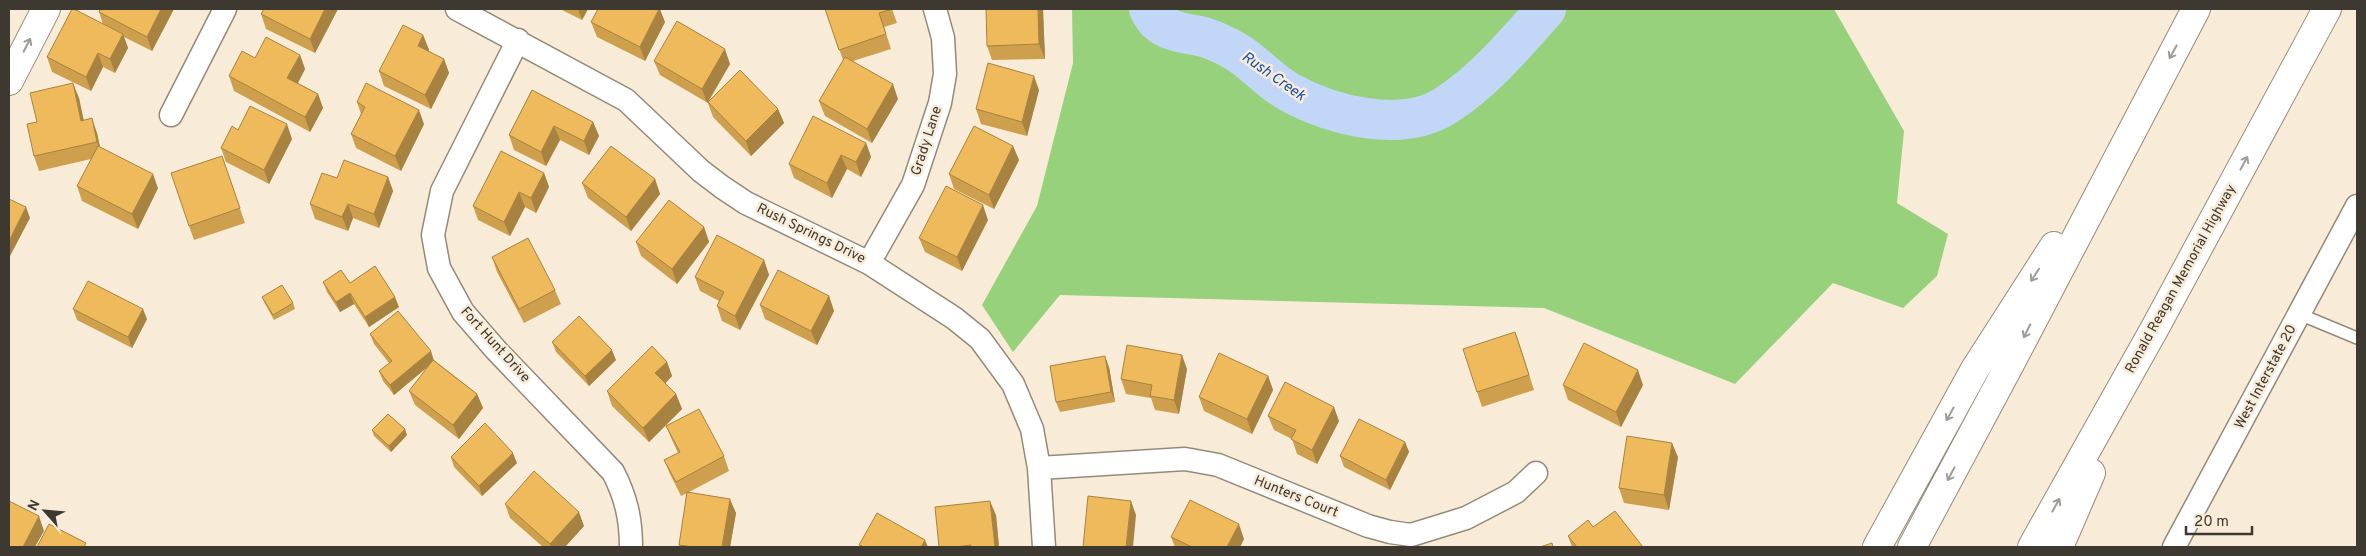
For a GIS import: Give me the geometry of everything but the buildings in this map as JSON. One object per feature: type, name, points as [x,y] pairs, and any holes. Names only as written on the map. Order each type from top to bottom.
[{"type":"main road","points":[[9,81],[46,9]]},
{"type":"main road","points":[[1912,547],[2196,9]]},
{"type":"main road","name":"Ronald Reagan Memorial Highway","points":[[2032,547],[2156,326],[2327,9]]},
{"type":"main road","points":[[1877,547],[1975,369],[2146,101]]},
{"type":"main road","points":[[2059,547],[2156,326]]},
{"type":"street","points":[[171,116],[225,9]]},
{"type":"street","name":"Rush Springs Drive","points":[[457,9],[518,40],[626,100],[700,171],[746,202],[869,262],[954,318],[980,340],[1013,384],[1032,429],[1039,468],[1044,547]]},
{"type":"street","name":"Grady Lane","points":[[869,262],[912,185],[940,103],[945,74],[943,38],[936,9]]},
{"type":"street","name":"Fort Hunt Drive","points":[[518,40],[442,191],[433,235],[439,268],[463,312],[496,350],[613,472],[624,494],[631,521],[631,547]]},
{"type":"street","name":"West Interstate 20","points":[[2174,547],[2357,206]]},
{"type":"street","name":"Hunters Court","points":[[1039,468],[1185,459],[1218,465],[1368,526],[1411,535],[1466,518],[1516,492],[1536,473]]},
{"type":"lane","points":[[2299,314],[2357,338]]},
{"type":"green space","points":[[1072,9],[1834,9],[1904,131],[1897,203],[1948,234],[1937,276],[1903,308],[1833,283],[1735,384],[1544,308],[1060,295],[1013,352],[982,305],[1037,206],[1073,63]]},
{"type":"waterway","name":"Rush Creek","points":[[1149,9],[1162,25],[1174,31],[1207,38],[1228,47],[1242,55],[1282,88],[1306,100],[1345,114],[1387,120],[1408,119],[1427,114],[1445,106],[1473,85],[1499,61],[1546,9]]}]
